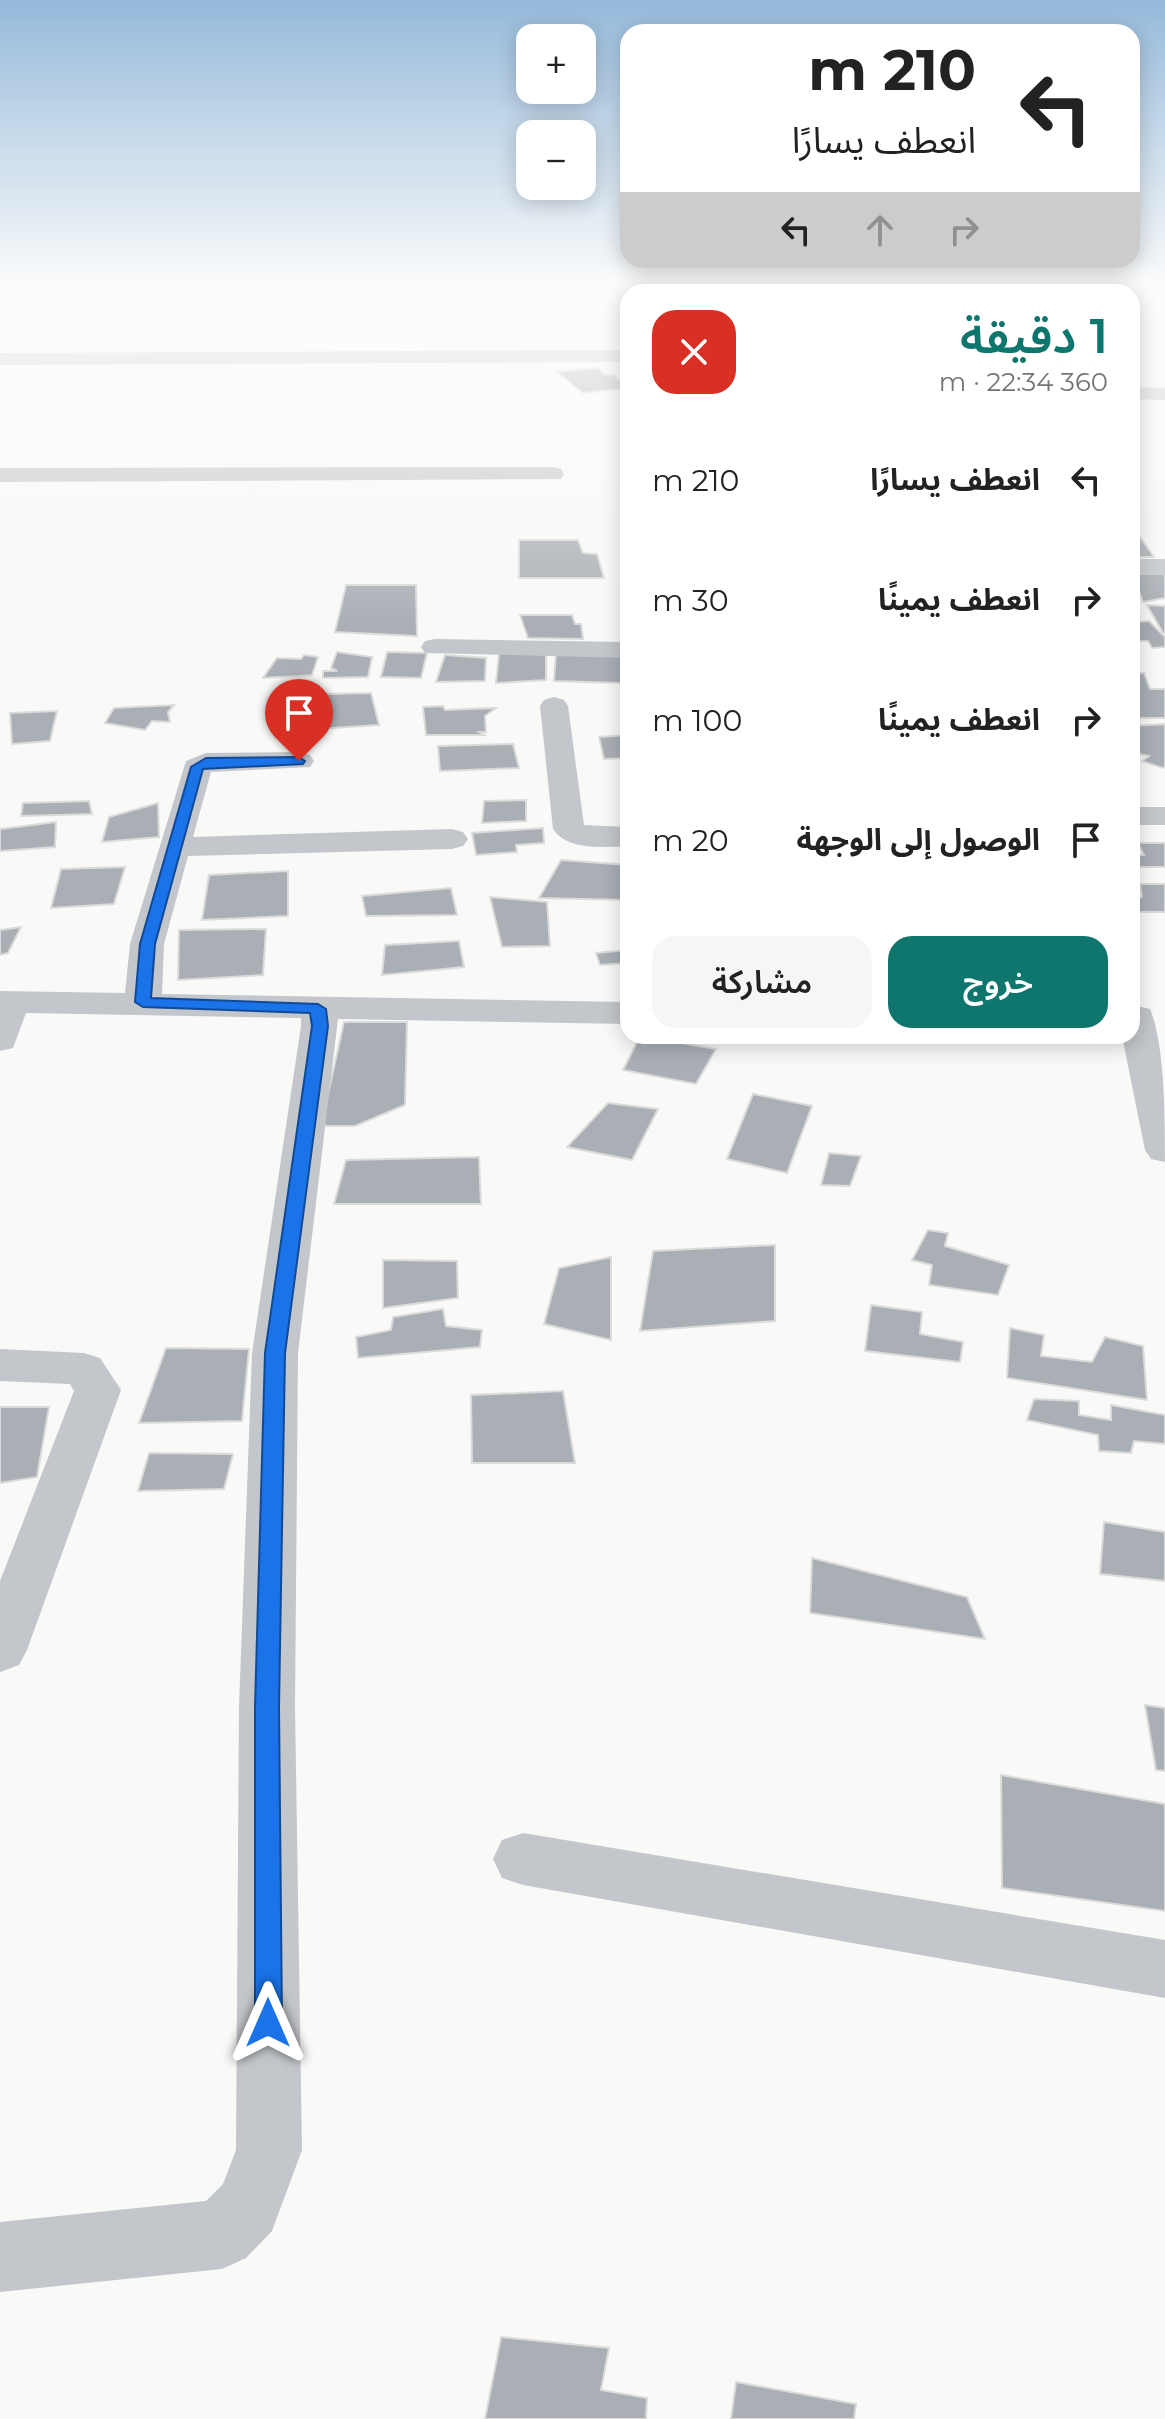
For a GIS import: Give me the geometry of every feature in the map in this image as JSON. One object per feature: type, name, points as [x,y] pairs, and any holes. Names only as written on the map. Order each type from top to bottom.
[{"type":"street","points":[[0,475],[553,474]]},
{"type":"street","points":[[1140,567],[1165,567]]},
{"type":"street","points":[[435,647],[620,650]]},
{"type":"street","points":[[554,706],[569,829],[580,836],[620,837]]},
{"type":"street","points":[[143,1002],[147,944],[173,847],[201,764],[299,761]]},
{"type":"street","points":[[1140,816],[1165,816]]},
{"type":"street","points":[[173,847],[452,839]]},
{"type":"street","points":[[0,1040],[5,1002],[143,1002],[318,1009],[620,1013]]},
{"type":"street","points":[[0,2257],[222,2234],[248,2207],[269,2150],[267,1707],[275,1353],[320,1026],[318,1009]]},
{"type":"street","points":[[1145,1017],[1165,1150]]},
{"type":"street","points":[[0,1365],[84,1369],[98,1390],[0,1650]]},
{"type":"street","points":[[523,1859],[1165,1969]]},
{"type":"building","points":[[1140,538],[1141,538],[1154,557],[1140,557]]},
{"type":"building","points":[[519,540],[578,540],[583,553],[597,554],[604,578],[519,578]]},
{"type":"building","points":[[1140,572],[1165,573],[1165,598],[1143,602]]},
{"type":"building","points":[[346,585],[416,585],[417,636],[335,632]]},
{"type":"building","points":[[1147,605],[1165,606],[1165,633],[1163,633]]},
{"type":"building","points":[[520,615],[572,615],[575,624],[581,624],[583,639],[528,638]]},
{"type":"building","points":[[1149,621],[1165,637],[1165,647],[1152,648],[1148,641],[1140,641],[1140,622]]},
{"type":"building","points":[[337,652],[372,657],[368,677],[323,678],[323,671],[337,671],[331,668]]},
{"type":"building","points":[[387,652],[427,653],[421,678],[381,677]]},
{"type":"building","points":[[546,652],[546,680],[496,683],[499,653]]},
{"type":"building","points":[[556,652],[620,653],[620,683],[554,681]]},
{"type":"building","points":[[304,655],[318,657],[312,675],[263,678],[277,658],[301,659]]},
{"type":"building","points":[[445,655],[486,658],[485,681],[436,682]]},
{"type":"building","points":[[1140,673],[1144,673],[1150,689],[1165,689],[1165,718],[1140,718]]},
{"type":"building","points":[[371,693],[379,725],[319,729],[327,694]]},
{"type":"building","points":[[174,705],[168,712],[170,722],[152,721],[145,730],[105,723],[114,708]]},
{"type":"building","points":[[443,706],[445,710],[496,708],[485,716],[486,732],[479,732],[484,735],[426,735],[423,707]]},
{"type":"building","points":[[57,711],[50,741],[12,744],[10,713]]},
{"type":"building","points":[[1165,724],[1165,767],[1142,761],[1149,756],[1140,754],[1140,726]]},
{"type":"building","points":[[620,736],[620,758],[604,759],[599,737]]},
{"type":"building","points":[[513,744],[519,768],[440,771],[438,746]]},
{"type":"building","points":[[526,800],[526,821],[482,823],[484,801]]},
{"type":"building","points":[[89,801],[92,814],[21,816],[23,803]]},
{"type":"building","points":[[158,803],[159,837],[102,842],[109,817]]},
{"type":"building","points":[[56,822],[55,847],[0,851],[0,829]]},
{"type":"building","points":[[543,828],[544,843],[516,845],[517,852],[476,855],[472,833]]},
{"type":"building","points":[[1140,843],[1165,843],[1165,867],[1140,867],[1140,855],[1144,855]]},
{"type":"building","points":[[561,860],[620,864],[620,900],[539,898]]},
{"type":"building","points":[[125,867],[114,904],[51,908],[61,869]]},
{"type":"building","points":[[288,871],[288,916],[202,920],[209,875]]},
{"type":"building","points":[[1140,884],[1165,884],[1165,912],[1140,912]]},
{"type":"building","points":[[451,888],[457,915],[366,916],[362,896]]},
{"type":"building","points":[[490,897],[547,902],[550,946],[502,947]]},
{"type":"building","points":[[21,927],[8,953],[0,955],[0,930]]},
{"type":"building","points":[[266,929],[263,975],[178,980],[179,930]]},
{"type":"building","points":[[459,941],[464,967],[382,975],[385,945]]},
{"type":"building","points":[[620,951],[620,964],[600,965],[596,953]]},
{"type":"building","points":[[344,1022],[407,1022],[405,1105],[355,1126],[321,1126]]},
{"type":"building","points":[[636,1044],[687,1044],[716,1049],[696,1084],[623,1070]]},
{"type":"building","points":[[753,1094],[812,1106],[787,1173],[727,1159]]},
{"type":"building","points":[[608,1103],[658,1109],[632,1160],[567,1147]]},
{"type":"building","points":[[829,1153],[861,1156],[850,1186],[821,1185]]},
{"type":"building","points":[[479,1157],[481,1204],[334,1204],[346,1160]]},
{"type":"building","points":[[928,1230],[948,1233],[945,1246],[1009,1265],[998,1295],[929,1285],[932,1265],[912,1260]]},
{"type":"building","points":[[775,1245],[775,1321],[640,1331],[653,1251]]},
{"type":"building","points":[[611,1257],[611,1340],[544,1324],[559,1268]]},
{"type":"building","points":[[383,1260],[457,1261],[458,1298],[383,1308]]},
{"type":"building","points":[[871,1305],[922,1312],[920,1334],[963,1342],[960,1362],[865,1351]]},
{"type":"building","points":[[443,1309],[446,1326],[482,1330],[480,1347],[358,1358],[356,1337],[391,1330],[393,1317]]},
{"type":"building","points":[[1010,1328],[1044,1335],[1041,1356],[1092,1362],[1105,1337],[1143,1346],[1147,1400],[1007,1378]]},
{"type":"building","points":[[166,1348],[249,1349],[242,1421],[139,1423]]},
{"type":"building","points":[[563,1391],[575,1463],[472,1463],[471,1395]]},
{"type":"building","points":[[1034,1399],[1079,1401],[1079,1415],[1111,1420],[1111,1405],[1165,1415],[1165,1444],[1134,1441],[1131,1453],[1099,1451],[1098,1435],[1027,1420]]},
{"type":"building","points":[[0,1407],[49,1407],[37,1477],[0,1483]]},
{"type":"building","points":[[149,1453],[233,1454],[224,1489],[138,1491]]},
{"type":"building","points":[[1104,1522],[1165,1532],[1165,1581],[1100,1574]]},
{"type":"building","points":[[812,1558],[967,1597],[985,1639],[810,1613]]},
{"type":"building","points":[[1145,1705],[1165,1708],[1165,1771],[1156,1770]]},
{"type":"building","points":[[1001,1775],[1165,1804],[1165,1911],[1002,1888]]},
{"type":"building","points":[[501,2337],[609,2348],[601,2390],[647,2398],[646,2419],[485,2419]]},
{"type":"building","points":[[736,2382],[856,2404],[854,2419],[731,2419]]},
{"type":"route","points":[[268,2023],[267,1707],[275,1353],[320,1026],[318,1009],[143,1002],[147,944],[197,767],[206,762],[299,761]]}]
